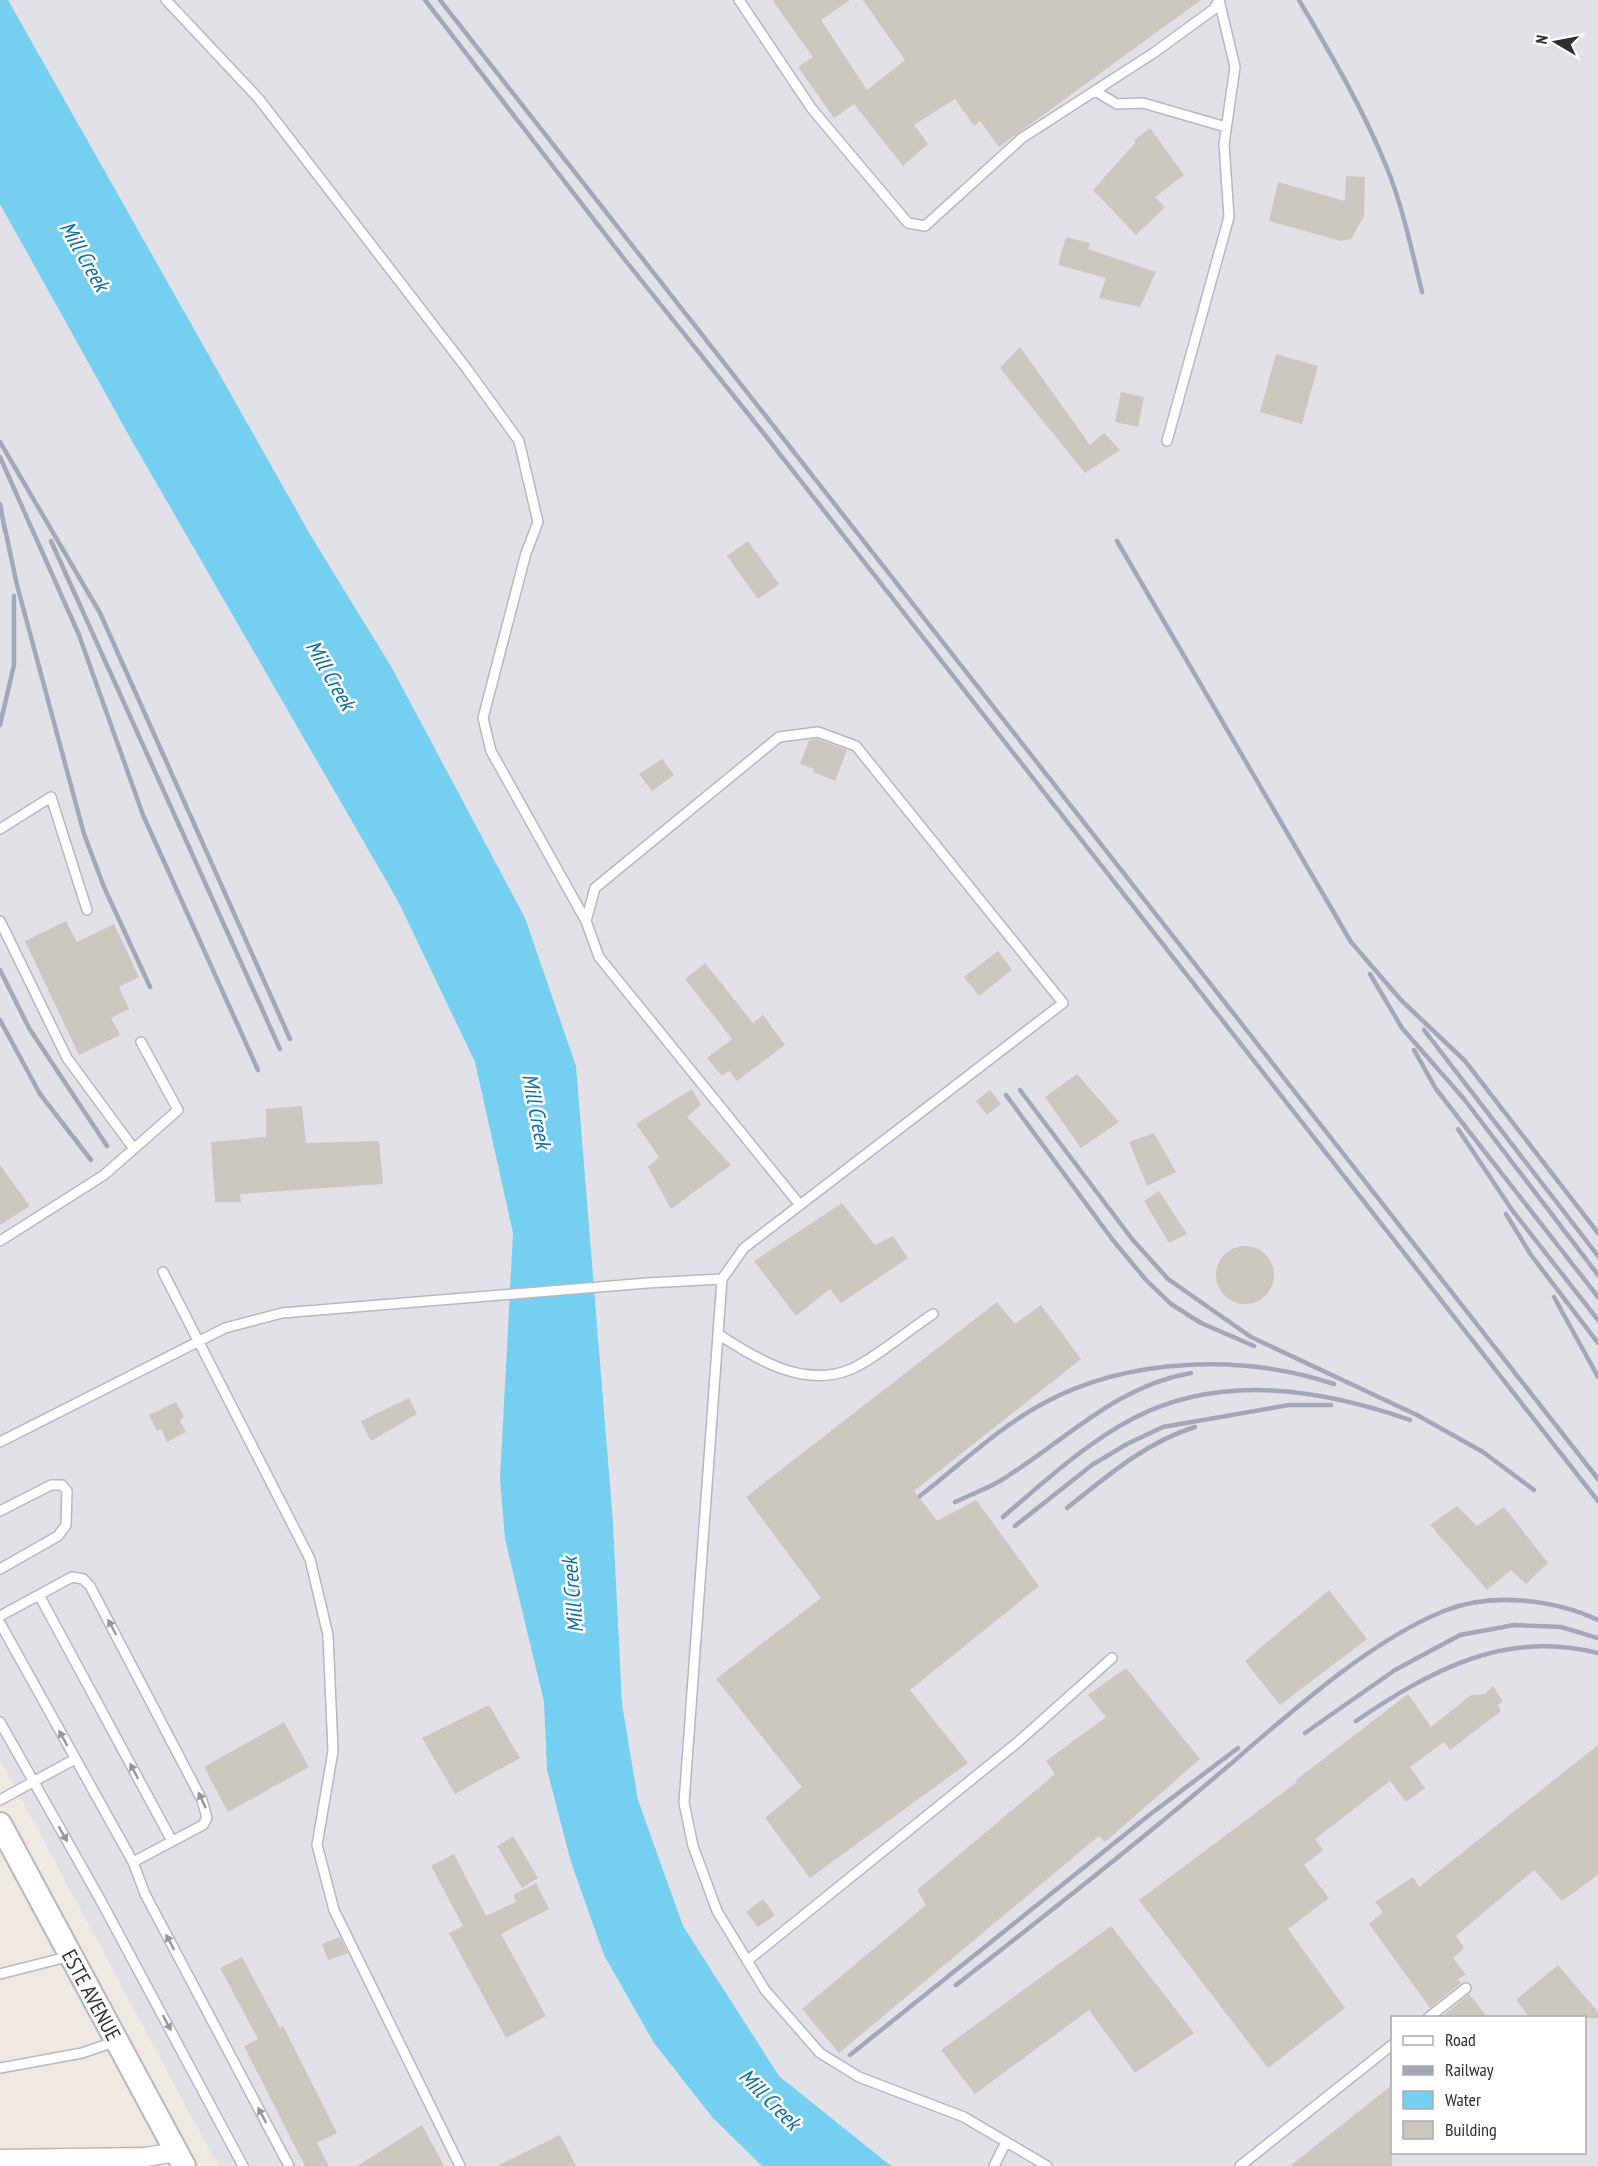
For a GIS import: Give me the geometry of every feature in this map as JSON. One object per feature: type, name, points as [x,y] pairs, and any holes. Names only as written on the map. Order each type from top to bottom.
[{"type":"street","name":"ESTE AVENUE","points":[[0,1824],[181,2159]]},
{"type":"street","points":[[0,2159],[145,2157],[181,2159]]},
{"type":"lane","points":[[166,0],[259,99],[467,369],[519,441],[538,522],[526,553],[483,718],[491,751],[586,921],[599,957],[800,1205]]},
{"type":"lane","points":[[739,0],[812,109],[908,224],[925,226],[1022,138],[1215,9],[1219,0]]},
{"type":"lane","points":[[1167,441],[1229,218],[1224,144],[1235,67],[1219,0]]},
{"type":"lane","points":[[1095,91],[1118,104],[1143,103],[1226,127]]},
{"type":"lane","points":[[586,921],[595,888],[779,737],[818,732],[856,746],[1063,1003],[744,1248],[722,1279],[684,1803],[693,1846],[717,1911],[765,1990],[820,2053],[859,2077],[964,2117],[1047,2166]]},
{"type":"lane","points":[[0,830],[51,797],[87,910]]},
{"type":"lane","points":[[0,921],[67,1058],[134,1149]]},
{"type":"lane","points":[[0,1241],[104,1175],[178,1110],[141,1042]]},
{"type":"lane","points":[[163,1272],[310,1559],[328,1635],[333,1751],[317,1845],[334,1910],[460,2166]]},
{"type":"lane","points":[[0,1442],[225,1328],[282,1313],[646,1283],[722,1279]]},
{"type":"lane","points":[[718,1334],[758,1358],[780,1368],[807,1375],[833,1375],[852,1369],[933,1314]]},
{"type":"lane","points":[[0,1511],[51,1485],[62,1485],[67,1491],[66,1525],[58,1536],[0,1569]]},
{"type":"lane","points":[[0,1617],[72,1577],[83,1579],[90,1586],[207,1812],[203,1825],[133,1862]]},
{"type":"lane","points":[[39,1595],[172,1841]]},
{"type":"lane","points":[[0,1623],[133,1862],[145,1894],[290,2166]]},
{"type":"lane","points":[[747,1961],[1018,1742],[1112,1658]]},
{"type":"lane","points":[[0,1722],[101,1901],[243,2166]]},
{"type":"lane","points":[[0,1800],[75,1759]]},
{"type":"lane","points":[[0,1974],[71,1956]]},
{"type":"lane","points":[[1431,2016],[1466,1988]]},
{"type":"lane","points":[[0,2068],[82,2053],[117,2041]]},
{"type":"lane","points":[[1240,2166],[1391,2046]]},
{"type":"lane","points":[[994,2166],[1006,2142]]},
{"type":"shaded area","points":[[0,0],[1598,0],[1598,2166],[218,2166],[0,1759]]},
{"type":"water","name":"Mill Creek","points":[[0,0],[8,0],[311,536],[392,668],[525,918],[576,1066],[613,1523],[622,1704],[638,1800],[683,1926],[779,2076],[891,2166],[762,2166],[712,2117],[654,2043],[604,1955],[571,1862],[547,1770],[544,1702],[505,1539],[500,1479],[513,1233],[475,1062],[398,901],[132,441],[0,204]]},
{"type":"building","points":[[772,0],[850,0],[821,20],[867,90],[905,60],[863,0],[1201,0],[999,147],[980,121],[974,126],[955,99],[914,125],[928,144],[903,166],[854,104],[834,118],[798,67],[813,57]]},
{"type":"building","points":[[1150,128],[1184,175],[1155,197],[1165,207],[1136,235],[1093,190],[1136,142],[1134,140]]},
{"type":"building","points":[[1346,176],[1365,177],[1364,216],[1351,239],[1341,241],[1269,221],[1278,182],[1345,201]]},
{"type":"building","points":[[1066,237],[1090,243],[1088,249],[1156,272],[1140,307],[1099,298],[1106,278],[1058,265]]},
{"type":"building","points":[[1020,347],[1090,445],[1104,433],[1120,450],[1085,473],[1000,368]]},
{"type":"building","points":[[1276,354],[1318,366],[1302,424],[1260,412]]},
{"type":"building","points":[[1121,392],[1144,397],[1138,427],[1115,422]]},
{"type":"building","points":[[748,541],[779,584],[758,599],[727,556]]},
{"type":"building","points":[[817,739],[847,750],[835,781],[800,764],[809,740]]},
{"type":"building","points":[[662,759],[674,775],[652,791],[639,774]]},
{"type":"building","points":[[66,921],[77,942],[114,924],[139,977],[119,987],[129,1009],[111,1018],[120,1035],[79,1055],[25,941]]},
{"type":"building","points":[[998,951],[1012,970],[979,996],[964,977]]},
{"type":"building","points":[[705,963],[753,1023],[763,1015],[785,1045],[737,1081],[729,1071],[722,1076],[707,1058],[732,1039],[685,979]]},
{"type":"building","points":[[1077,1074],[1119,1122],[1081,1148],[1045,1097]]},
{"type":"building","points":[[692,1089],[701,1105],[687,1117],[731,1165],[671,1209],[648,1167],[659,1157],[636,1124]]},
{"type":"building","points":[[990,1090],[1001,1104],[987,1115],[976,1101]]},
{"type":"building","points":[[302,1106],[306,1143],[379,1141],[383,1184],[240,1194],[241,1202],[215,1202],[211,1142],[266,1137],[266,1109]]},
{"type":"building","points":[[1154,1133],[1176,1172],[1147,1186],[1129,1142]]},
{"type":"building","points":[[0,1165],[30,1206],[0,1225]]},
{"type":"building","points":[[1159,1191],[1187,1234],[1169,1243],[1144,1201]]},
{"type":"building","points":[[842,1203],[875,1245],[893,1236],[908,1258],[841,1303],[830,1289],[796,1316],[754,1261]]},
{"type":"building","points":[[1239,1246],[1251,1246],[1266,1254],[1274,1269],[1274,1281],[1266,1296],[1251,1304],[1239,1304],[1224,1296],[1216,1281],[1216,1269],[1224,1254]]},
{"type":"building","points":[[997,1302],[1015,1324],[1041,1305],[1081,1359],[914,1491],[937,1521],[976,1500],[1039,1586],[910,1690],[968,1763],[810,1878],[765,1818],[802,1787],[716,1679],[821,1598],[746,1497]]},
{"type":"building","points":[[409,1398],[417,1414],[371,1441],[361,1421]]},
{"type":"building","points":[[176,1402],[184,1417],[180,1420],[186,1432],[167,1442],[161,1429],[157,1431],[149,1415]]},
{"type":"building","points":[[1457,1506],[1477,1526],[1504,1507],[1548,1563],[1526,1584],[1511,1570],[1487,1590],[1430,1525]]},
{"type":"building","points":[[1329,1590],[1367,1639],[1280,1705],[1245,1661]]},
{"type":"building","points":[[1126,1668],[1200,1759],[1105,1842],[1099,1836],[839,2053],[802,2009],[926,1905],[917,1890],[1055,1774],[1046,1761],[1106,1717],[1088,1695]]},
{"type":"building","points":[[1493,1686],[1503,1701],[1498,1705],[1501,1711],[1450,1750],[1444,1742],[1410,1767],[1425,1788],[1406,1802],[1390,1781],[1315,1839],[1323,1850],[1304,1865],[1329,1898],[1288,1929],[1345,2008],[1268,2068],[1139,1900],[1297,1782],[1296,1780],[1408,1694],[1431,1727],[1471,1695],[1485,1694]]},
{"type":"building","points":[[489,1705],[520,1758],[455,1794],[422,1738]]},
{"type":"building","points":[[284,1722],[309,1767],[228,1812],[204,1767]]},
{"type":"building","points":[[1598,1745],[1598,1875],[1562,1901],[1534,1870],[1456,1936],[1464,1948],[1453,1958],[1466,1975],[1458,1979],[1461,1983],[1430,2008],[1369,1924],[1383,1912],[1375,1902],[1413,1877],[1419,1887]]},
{"type":"building","points":[[513,1836],[538,1878],[522,1888],[497,1846]]},
{"type":"building","points":[[454,1854],[486,1916],[516,1902],[513,1895],[536,1883],[549,1909],[501,1934],[546,2016],[506,2038],[449,1933],[463,1926],[431,1866]]},
{"type":"building","points":[[763,1899],[775,1915],[758,1927],[746,1912]]},
{"type":"building","points":[[1111,1926],[1194,2033],[1135,2073],[1089,2010],[975,2094],[941,2050]]},
{"type":"building","points":[[340,1937],[348,1953],[328,1960],[322,1944]]},
{"type":"building","points":[[242,1957],[280,2028],[283,2026],[337,2133],[317,2143],[329,2166],[305,2166],[244,2046],[258,2039],[220,1968]]},
{"type":"building","points":[[1558,1965],[1598,2012],[1598,2018],[1528,2016],[1516,2000]]},
{"type":"building","points":[[1469,1994],[1486,2016],[1442,2016]]},
{"type":"building","points":[[1391,2086],[1392,2166],[1290,2166]]},
{"type":"building","points":[[422,2125],[444,2166],[357,2166]]},
{"type":"building","points":[[560,2135],[576,2166],[497,2166]]},
{"type":"railway","points":[[425,0],[625,260],[761,430],[1598,1501]]},
{"type":"railway","points":[[440,0],[1598,1479]]},
{"type":"railway","points":[[1299,0],[1335,61],[1378,146],[1393,183],[1422,292]]},
{"type":"railway","points":[[0,442],[100,613],[290,1039]]},
{"type":"railway","points":[[0,457],[79,635],[143,815],[258,1070]]},
{"type":"railway","points":[[0,504],[5,531]]},
{"type":"railway","points":[[4,524],[17,585],[84,834],[104,887],[150,987]]},
{"type":"railway","points":[[51,541],[280,1049]]},
{"type":"railway","points":[[1117,541],[1351,942],[1401,1000],[1465,1061],[1598,1233]]},
{"type":"railway","points":[[0,725],[14,665],[14,596]]},
{"type":"railway","points":[[0,970],[29,1028],[107,1146]]},
{"type":"railway","points":[[1370,974],[1402,1028],[1464,1099],[1598,1275]]},
{"type":"railway","points":[[0,1020],[40,1094],[91,1160]]},
{"type":"railway","points":[[1424,1030],[1598,1256]]},
{"type":"railway","points":[[1414,1050],[1436,1089],[1598,1297]]},
{"type":"railway","points":[[1020,1090],[1132,1239],[1168,1279],[1251,1337],[1417,1415],[1483,1452],[1534,1490]]},
{"type":"railway","points":[[1006,1095],[1112,1239],[1146,1280],[1171,1304],[1201,1323],[1254,1346]]},
{"type":"railway","points":[[1458,1129],[1512,1210],[1598,1320]]},
{"type":"railway","points":[[1506,1214],[1531,1255],[1598,1343]]},
{"type":"railway","points":[[1554,1297],[1598,1377]]},
{"type":"railway","points":[[920,1496],[1011,1423],[1027,1413],[1077,1388],[1113,1376],[1187,1365],[1225,1365],[1299,1374],[1334,1384]]},
{"type":"railway","points":[[955,1502],[1000,1481],[1114,1403],[1138,1390],[1191,1373]]},
{"type":"railway","points":[[1003,1517],[1066,1464],[1116,1428],[1167,1404],[1202,1395],[1237,1391],[1307,1394],[1342,1400],[1410,1420]]},
{"type":"railway","points":[[1015,1526],[1092,1465],[1127,1444],[1163,1427],[1289,1405],[1331,1405]]},
{"type":"railway","points":[[1067,1508],[1143,1451],[1195,1427]]},
{"type":"railway","points":[[956,1985],[1145,1835],[1320,1688],[1382,1644],[1413,1626],[1462,1605],[1501,1600],[1522,1600],[1562,1607],[1598,1620]]},
{"type":"railway","points":[[1305,1733],[1395,1670],[1460,1635],[1514,1625],[1561,1627],[1598,1638]]},
{"type":"railway","points":[[1356,1721],[1412,1686],[1470,1659],[1531,1646],[1564,1647],[1598,1653]]},
{"type":"railway","points":[[850,2055],[1148,1816],[1238,1748]]}]
